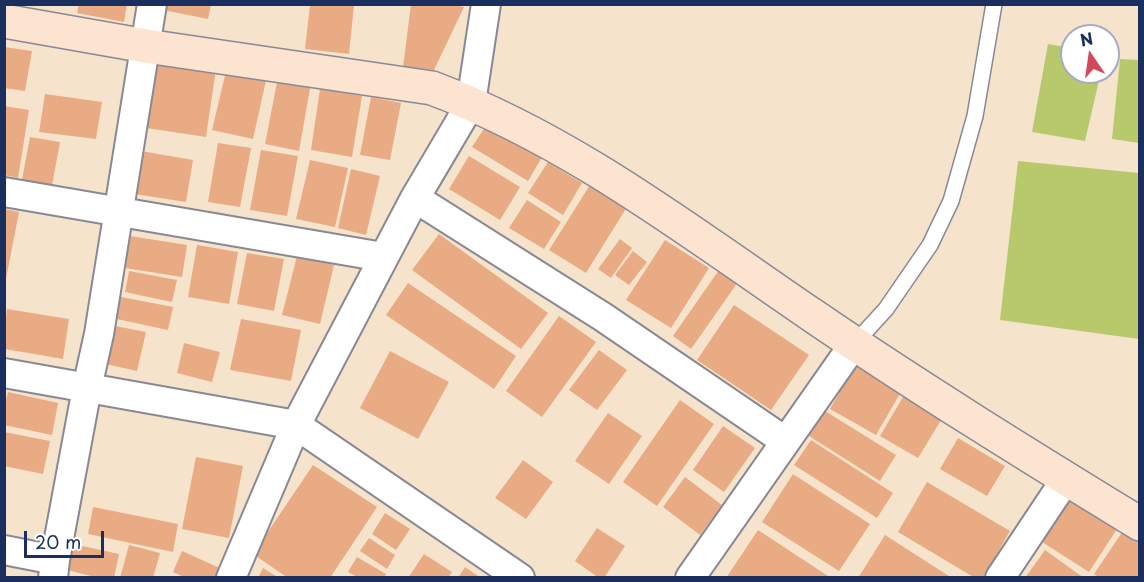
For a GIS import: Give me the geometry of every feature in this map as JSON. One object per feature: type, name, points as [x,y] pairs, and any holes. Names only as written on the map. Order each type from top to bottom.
[{"type":"street","points":[[4,550],[54,569],[99,334],[152,4]]},
{"type":"street","points":[[231,578],[296,425],[382,257],[471,103],[486,4]]},
{"type":"street","points":[[4,21],[146,46],[432,88],[471,103],[600,171],[854,344],[1140,524]]},
{"type":"street","points":[[4,192],[382,257]]},
{"type":"street","points":[[415,198],[603,317],[785,441]]},
{"type":"street","points":[[690,578],[854,344]]},
{"type":"street","points":[[4,373],[296,425],[520,578]]},
{"type":"street","points":[[1000,578],[1066,478]]},
{"type":"lane","points":[[854,344],[886,309],[930,245],[951,201],[975,116],[994,4]]},
{"type":"green space","points":[[1048,44],[1060,46],[1060,84],[1098,84],[1085,141],[1032,132]]},
{"type":"green space","points":[[1120,59],[1139,60],[1139,143],[1112,139],[1118,84],[1120,84]]},
{"type":"green space","points":[[1018,161],[1139,173],[1139,339],[1000,320]]},
{"type":"building","points":[[79,4],[127,4],[124,22],[77,13]]},
{"type":"building","points":[[165,4],[211,4],[208,19],[163,10]]},
{"type":"building","points":[[411,4],[447,4],[464,7],[434,70],[403,67]]},
{"type":"building","points":[[310,5],[354,5],[349,54],[305,49]]},
{"type":"building","points":[[4,47],[32,51],[25,91],[4,88]]},
{"type":"building","points":[[151,59],[216,69],[206,137],[140,127]]},
{"type":"building","points":[[227,67],[267,76],[253,139],[212,130]]},
{"type":"building","points":[[278,77],[311,83],[299,151],[265,144]]},
{"type":"building","points":[[320,89],[362,96],[352,157],[311,150]]},
{"type":"building","points":[[45,94],[102,102],[96,139],[39,132]]},
{"type":"building","points":[[371,97],[401,103],[390,160],[360,155]]},
{"type":"building","points":[[4,106],[29,110],[18,178],[4,175]]},
{"type":"building","points":[[489,121],[544,154],[528,181],[472,147]]},
{"type":"building","points":[[30,137],[60,142],[51,191],[21,185]]},
{"type":"building","points":[[218,143],[251,148],[240,207],[208,202]]},
{"type":"building","points":[[135,150],[193,160],[186,202],[128,193]]},
{"type":"building","points":[[261,150],[298,156],[287,216],[250,210]]},
{"type":"building","points":[[469,156],[520,187],[500,220],[449,189]]},
{"type":"building","points":[[310,160],[348,168],[335,227],[296,219]]},
{"type":"building","points":[[548,162],[582,183],[563,215],[528,193]]},
{"type":"building","points":[[351,169],[380,176],[366,235],[338,228]]},
{"type":"building","points":[[590,185],[627,207],[586,273],[549,250]]},
{"type":"building","points":[[527,200],[561,222],[544,249],[509,228]]},
{"type":"building","points":[[4,209],[19,212],[6,279],[4,279]]},
{"type":"building","points":[[439,234],[548,313],[521,349],[412,270]]},
{"type":"building","points":[[130,236],[187,245],[182,277],[125,268]]},
{"type":"building","points":[[620,239],[632,248],[611,278],[598,269]]},
{"type":"building","points":[[665,240],[709,268],[671,328],[626,300]]},
{"type":"building","points":[[197,245],[238,252],[229,304],[188,297]]},
{"type":"building","points":[[633,251],[647,262],[629,285],[615,275]]},
{"type":"building","points":[[247,253],[284,259],[274,311],[237,304]]},
{"type":"building","points":[[297,256],[334,265],[320,324],[282,315]]},
{"type":"building","points":[[719,270],[738,282],[691,349],[673,336]]},
{"type":"building","points":[[129,271],[177,280],[172,302],[125,292]]},
{"type":"building","points":[[408,283],[516,356],[494,389],[386,315]]},
{"type":"building","points":[[116,296],[173,307],[168,330],[112,318]]},
{"type":"building","points":[[734,305],[809,355],[771,410],[697,360]]},
{"type":"building","points":[[7,309],[69,319],[63,359],[5,349]]},
{"type":"building","points":[[559,316],[596,342],[542,417],[506,391]]},
{"type":"building","points":[[241,319],[301,330],[291,381],[230,370]]},
{"type":"building","points":[[110,325],[146,332],[137,371],[101,363]]},
{"type":"building","points":[[184,343],[220,352],[212,382],[177,373]]},
{"type":"building","points":[[599,350],[627,370],[597,410],[569,390]]},
{"type":"building","points":[[390,351],[449,382],[418,439],[360,408]]},
{"type":"building","points":[[858,359],[905,385],[876,435],[830,409]]},
{"type":"building","points":[[907,390],[946,412],[918,458],[880,436]]},
{"type":"building","points":[[8,392],[58,403],[52,435],[4,425],[4,408]]},
{"type":"building","points":[[680,400],[714,424],[657,506],[623,482]]},
{"type":"building","points":[[825,411],[896,455],[880,481],[809,436]]},
{"type":"building","points":[[608,413],[642,436],[609,484],[575,461]]},
{"type":"building","points":[[723,426],[755,448],[724,492],[693,470]]},
{"type":"building","points":[[4,432],[50,441],[43,474],[4,466]]},
{"type":"building","points":[[958,438],[1005,466],[987,496],[940,469]]},
{"type":"building","points":[[811,440],[893,493],[877,518],[794,465]]},
{"type":"building","points":[[196,457],[243,466],[229,538],[182,529]]},
{"type":"building","points":[[523,460],[553,482],[526,519],[495,498]]},
{"type":"building","points":[[313,465],[377,507],[330,578],[288,578],[253,554]]},
{"type":"building","points":[[793,474],[870,524],[839,571],[762,522]]},
{"type":"building","points":[[685,477],[722,505],[700,535],[663,507]]},
{"type":"building","points":[[927,482],[1010,531],[983,578],[975,578],[898,532]]},
{"type":"building","points":[[1068,494],[1119,526],[1089,572],[1039,540]]},
{"type":"building","points":[[93,507],[178,524],[173,552],[88,534]]},
{"type":"building","points":[[385,513],[410,529],[396,550],[372,534]]},
{"type":"building","points":[[597,528],[625,546],[604,578],[599,578],[575,561]]},
{"type":"building","points":[[1125,528],[1140,537],[1140,578],[1099,578],[1094,574]]},
{"type":"building","points":[[758,530],[828,576],[827,578],[726,578]]},
{"type":"building","points":[[885,535],[952,578],[858,578]]},
{"type":"building","points":[[369,538],[395,555],[387,569],[360,551]]},
{"type":"building","points":[[73,544],[119,554],[114,578],[99,578],[67,570]]},
{"type":"building","points":[[129,545],[160,553],[153,578],[120,578]]},
{"type":"building","points":[[1045,550],[1084,578],[1025,578]]},
{"type":"building","points":[[182,551],[222,569],[218,578],[186,578],[173,572]]},
{"type":"building","points":[[424,554],[452,572],[448,578],[408,578]]},
{"type":"building","points":[[357,557],[386,574],[384,578],[359,578],[348,572]]},
{"type":"building","points":[[465,567],[481,578],[458,578]]},
{"type":"building","points":[[263,568],[279,578],[258,578]]}]
